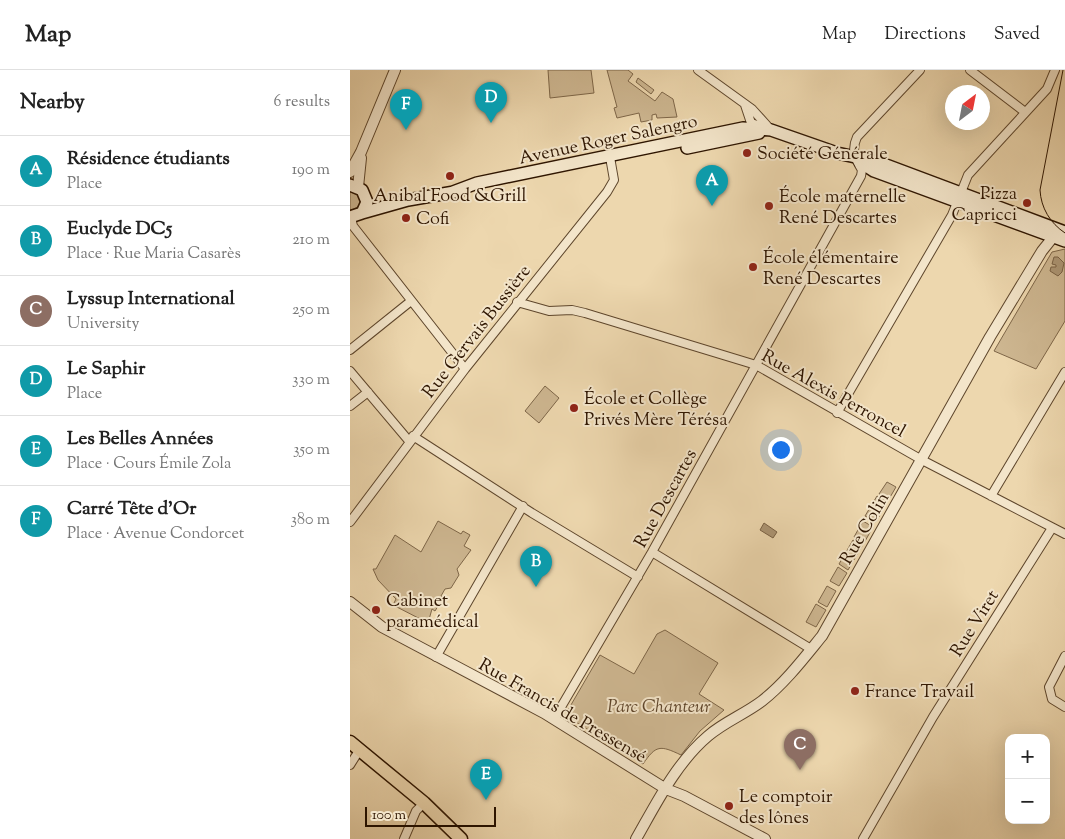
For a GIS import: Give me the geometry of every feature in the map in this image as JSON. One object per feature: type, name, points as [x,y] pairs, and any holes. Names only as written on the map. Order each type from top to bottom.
[{"type":"main road","name":"Avenue Roger Salengro","points":[[611,161],[747,126],[771,130],[854,158],[874,171],[1061,231],[1065,241]]},
{"type":"main road","name":"Avenue Roger Salengro","points":[[354,216],[408,200],[453,192],[478,190],[611,161],[771,130]]},
{"type":"main road","points":[[354,186],[367,199],[354,216]]},
{"type":"main road","name":"Avenue Roger Salengro","points":[[367,199],[376,201],[408,200]]},
{"type":"main road","points":[[355,746],[424,803],[461,839]]},
{"type":"street","points":[[350,172],[362,152],[396,70]]},
{"type":"street","points":[[698,70],[759,115],[771,130]]},
{"type":"street","points":[[854,158],[854,143],[857,137],[920,70]]},
{"type":"street","points":[[970,70],[1025,112]]},
{"type":"street","points":[[837,412],[947,224],[968,175],[1049,86],[1055,70]]},
{"type":"street","points":[[745,105],[747,126]]},
{"type":"street","points":[[354,186],[362,152]]},
{"type":"street","name":"Rue Descartes","points":[[554,720],[638,577],[861,176],[862,170],[854,158]]},
{"type":"street","name":"Rue Gervais Bussière","points":[[350,522],[411,439],[517,302],[564,248],[608,192],[614,180],[611,161]]},
{"type":"street","points":[[354,216],[353,226],[465,369]]},
{"type":"street","name":"Rue Colin","points":[[636,839],[659,799],[684,762],[707,736],[762,701],[802,661],[822,636],[990,337],[1042,251],[1061,231]]},
{"type":"street","points":[[350,350],[412,301]]},
{"type":"street","name":"Rue Alexis Perroncel","points":[[517,302],[549,311],[572,310],[585,313],[756,364],[922,460],[1065,534]]},
{"type":"street","points":[[350,371],[411,439],[638,577]]},
{"type":"street","points":[[991,496],[1065,372]]},
{"type":"street","points":[[350,406],[368,392]]},
{"type":"street","points":[[436,657],[523,506]]},
{"type":"street","name":"Rue Viret","points":[[863,839],[933,717],[1052,528]]},
{"type":"street","points":[[652,552],[811,649]]},
{"type":"street","name":"Rue Francis de Pressensé","points":[[350,602],[382,627],[554,720],[666,789],[684,796],[765,839]]},
{"type":"street","points":[[1065,656],[1049,687],[1052,699],[1065,707]]},
{"type":"street","points":[[350,765],[355,746]]},
{"type":"street","points":[[404,839],[416,811],[424,803]]},
{"type":"green space","points":[[548,70],[591,70],[594,93],[550,98]]},
{"type":"green space","points":[[607,70],[628,70],[633,74],[628,81],[655,101],[662,92],[673,99],[677,117],[657,118],[656,114],[652,115],[652,120],[641,122],[639,113],[617,118],[614,108],[617,107]]},
{"type":"green space","points":[[638,78],[654,90],[651,94],[636,82]]},
{"type":"green space","points":[[350,192],[357,194],[360,202],[356,208],[350,210]]},
{"type":"green space","points":[[1065,249],[1065,321],[1036,369],[994,351],[1052,252]]},
{"type":"green space","points":[[545,386],[559,398],[539,423],[525,411]]},
{"type":"green space","points":[[887,482],[896,487],[889,499],[879,494]]},
{"type":"green space","points":[[877,496],[887,502],[876,522],[865,516]]},
{"type":"green space","points":[[438,521],[461,534],[463,531],[470,535],[464,546],[471,550],[457,569],[459,575],[451,588],[445,589],[441,596],[443,598],[435,611],[432,609],[428,623],[393,605],[396,599],[378,580],[373,569],[376,569],[395,535],[421,552]]},
{"type":"green space","points":[[863,521],[873,527],[864,543],[854,537]]},
{"type":"green space","points":[[853,540],[862,546],[848,570],[839,564]]},
{"type":"green space","points":[[838,567],[847,573],[839,586],[830,581]]},
{"type":"green space","points":[[827,586],[836,591],[827,607],[818,602]]},
{"type":"green space","points":[[816,604],[826,610],[816,627],[806,622]]},
{"type":"green space","name":"Parc Chanteur","points":[[665,630],[718,663],[699,694],[724,710],[700,731],[681,755],[663,748],[651,753],[643,764],[571,719],[568,710],[600,655],[634,674],[657,634]]},
{"type":"shaded area","points":[[1054,257],[1058,257],[1064,263],[1062,272],[1058,276],[1050,271],[1051,267],[1056,267],[1056,265],[1052,264]]},
{"type":"shaded area","points":[[764,523],[777,532],[773,538],[760,530]]},
{"type":"tram line","points":[[1063,70],[1040,190],[1044,209],[1055,225],[1065,233]]},
{"type":"place","name":"Le Saphir","points":[[491,123]]},
{"type":"place","name":"Carré Tête d'Or","points":[[406,130]]},
{"type":"place","name":"Société Générale","points":[[747,153]]},
{"type":"place","name":"Anibal Food &Grill","points":[[450,176]]},
{"type":"place","name":"Pizza Capricci","points":[[1027,203]]},
{"type":"place","name":"Résidence étudiants","points":[[712,206]]},
{"type":"place","name":"École maternelle René Descartes","points":[[769,206]]},
{"type":"place","name":"Cofi","points":[[406,218]]},
{"type":"place","name":"École élémentaire René Descartes","points":[[753,267]]},
{"type":"place","name":"École et Collège Privés Mère Térésa","points":[[574,408]]},
{"type":"place","name":"Euclyde DC5","points":[[536,587]]},
{"type":"place","name":"Cabinet paramédical","points":[[376,610]]},
{"type":"place","name":"France Travail","points":[[855,691]]},
{"type":"place","name":"Lyssup International","points":[[800,770]]},
{"type":"place","name":"Les Belles Années","points":[[486,800]]},
{"type":"place","name":"Le comptoir des lônes","points":[[729,806]]}]
